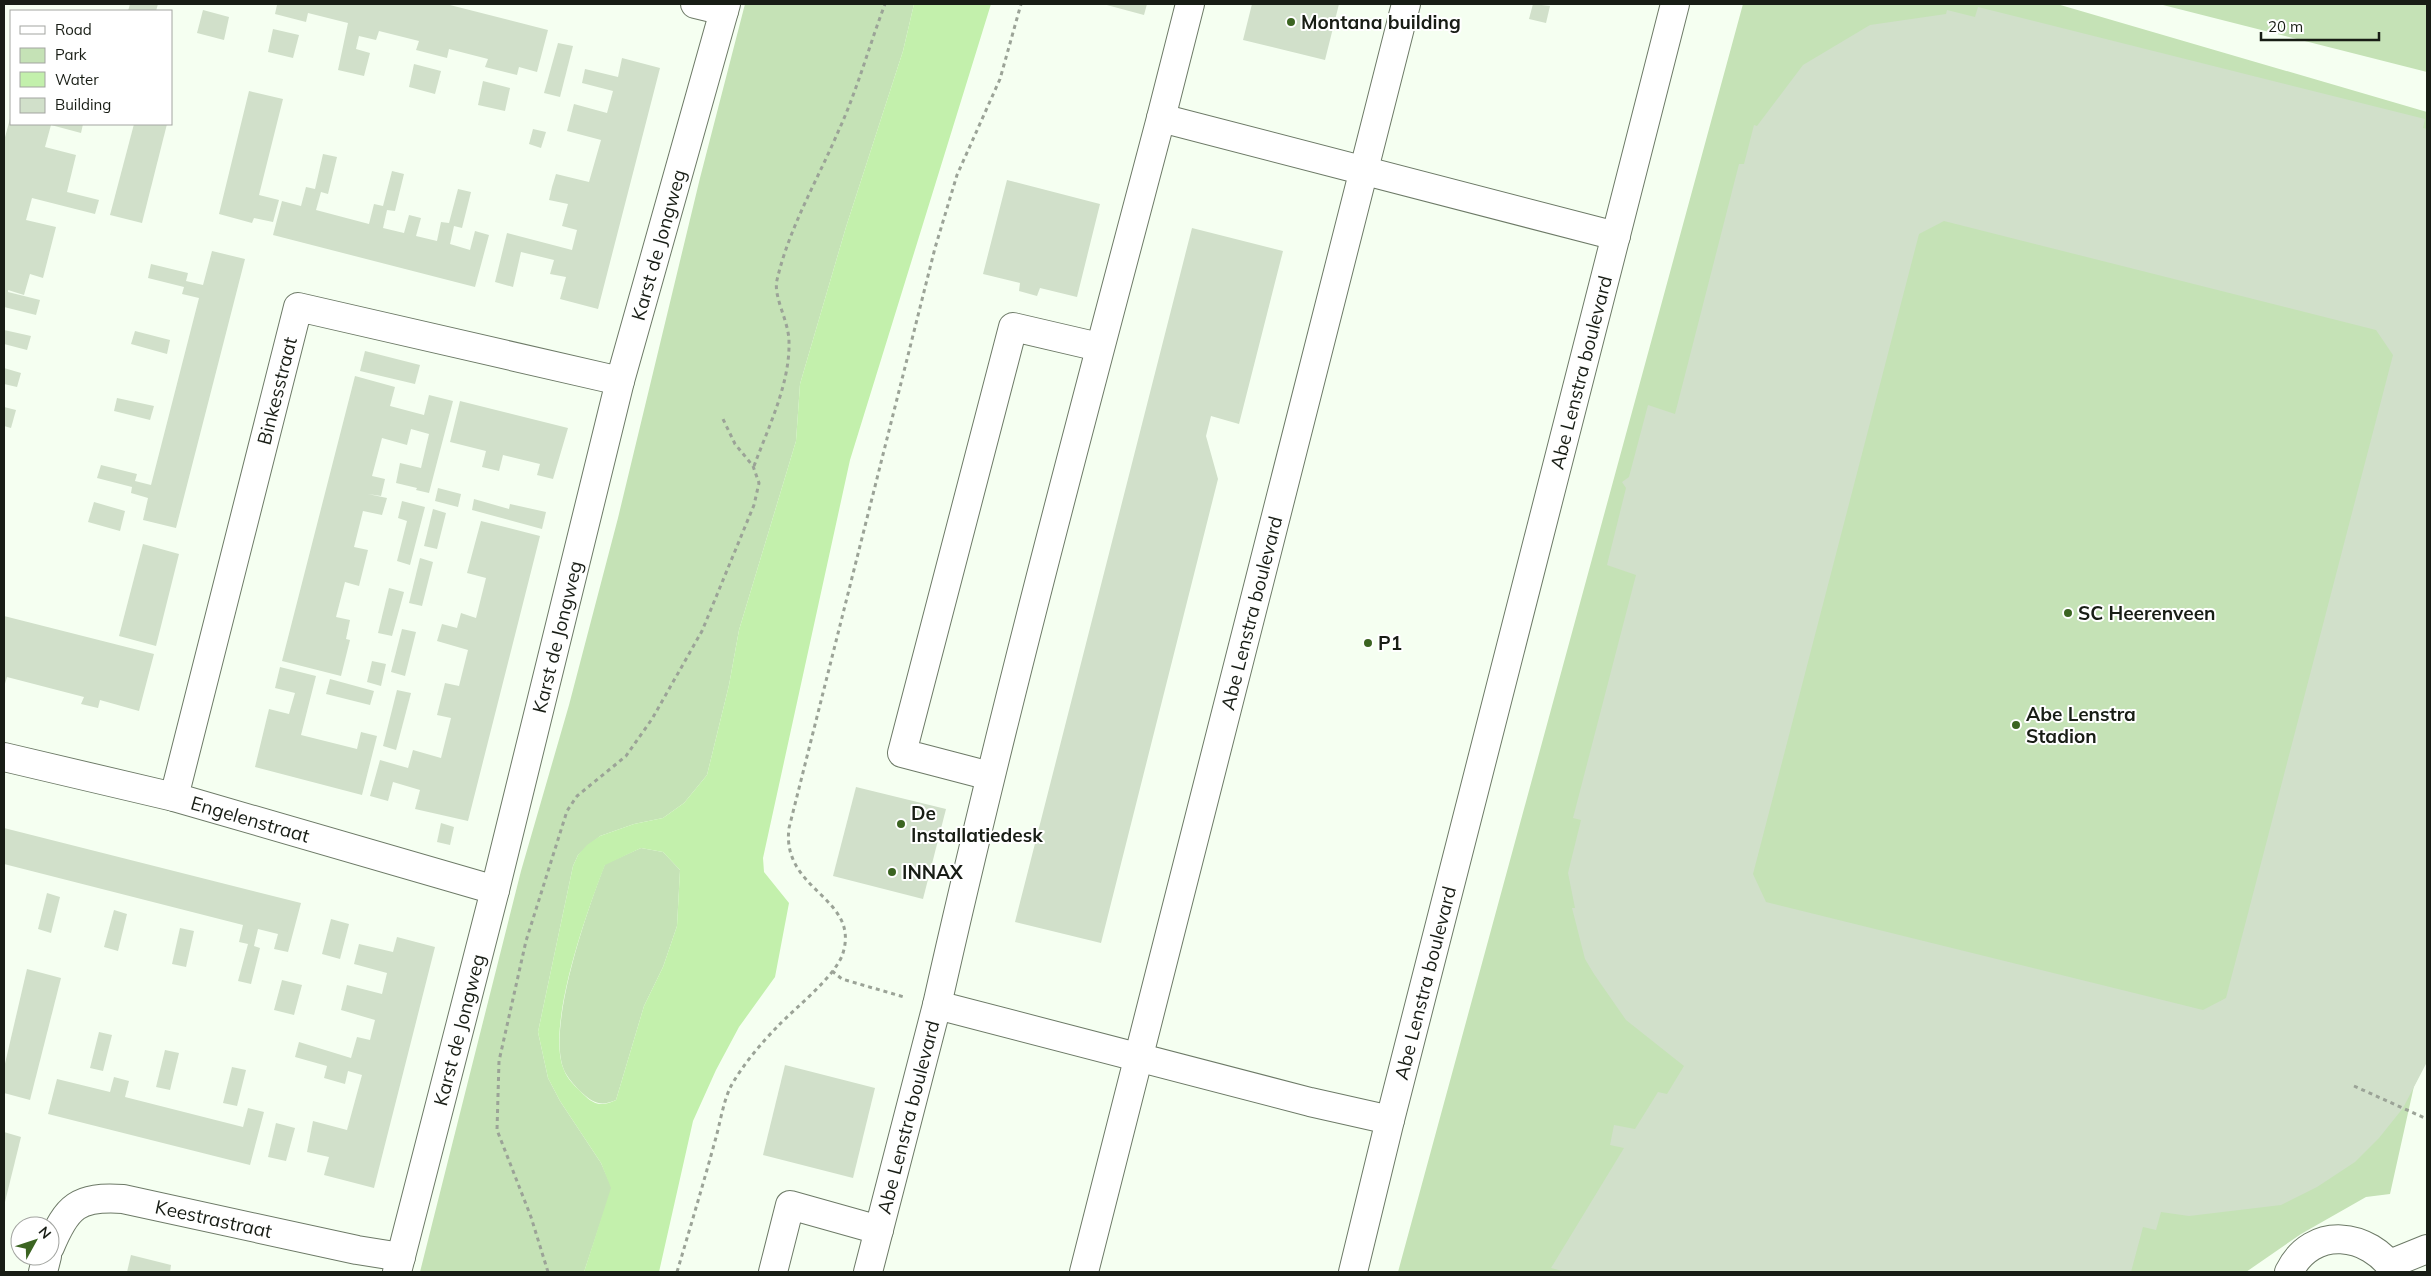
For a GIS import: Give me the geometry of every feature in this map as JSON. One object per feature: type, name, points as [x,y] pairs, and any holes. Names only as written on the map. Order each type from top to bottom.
[{"type":"street","points":[[695,4],[725,7]]},
{"type":"street","name":"Abe Lenstra boulevard","points":[[868,1272],[879,1230],[925,1002],[990,776],[1099,347],[1190,4]]},
{"type":"street","name":"Abe Lenstra boulevard","points":[[1084,1272],[1406,4]]},
{"type":"street","name":"Abe Lenstra boulevard","points":[[1353,1272],[1390,1120],[1675,4]]},
{"type":"street","name":"Karst de Jongweg","points":[[399,1265],[495,890],[620,381],[725,7]]},
{"type":"street","points":[[1161,118],[1616,236]]},
{"type":"street","name":"Binkesstraat","points":[[174,796],[298,307],[620,381]]},
{"type":"street","points":[[990,776],[902,753],[1013,327],[1099,347]]},
{"type":"street","name":"Engelenstraat","points":[[4,757],[174,796],[495,890]]},
{"type":"street","name":"Abe Lenstra boulevard","points":[[925,1002],[1139,1056],[1310,1102],[1390,1120]]},
{"type":"street","name":"Keestrastraat","points":[[60,1224],[62,1219],[79,1205],[97,1198],[123,1199],[357,1250],[399,1265]]},
{"type":"street","name":"Abe Lenstra boulevard","points":[[773,1272],[790,1205],[879,1230]]},
{"type":"street","points":[[2289,1272],[2306,1251],[2324,1242],[2335,1240],[2356,1241],[2366,1244],[2379,1253],[2393,1268],[2427,1249]]},
{"type":"path","points":[[753,466],[786,372],[789,343],[784,312],[776,295],[776,282],[790,238],[839,130],[885,4]]},
{"type":"path","points":[[677,1272],[731,1087],[762,1043],[832,971],[843,953],[844,928],[835,909],[805,881],[794,864],[788,844],[789,828],[935,248],[957,175],[1000,79],[1021,4]]},
{"type":"path","points":[[548,1272],[531,1217],[497,1130],[499,1061],[526,941],[567,811],[577,796],[626,756],[652,720],[702,631],[754,505],[758,483],[753,466],[735,444],[722,417]]},
{"type":"path","points":[[832,971],[842,979],[925,1002]]},
{"type":"path","points":[[2354,1086],[2427,1119]]},
{"type":"green space","points":[[745,4],[914,4],[903,51],[846,227],[800,384],[796,441],[739,630],[729,685],[707,775],[684,803],[663,818],[634,824],[600,836],[578,855],[573,866],[538,1032],[548,1078],[560,1101],[601,1163],[612,1188],[584,1272],[420,1272],[521,871],[569,705],[618,518],[700,178]]},
{"type":"green space","name":"Abe Lenstra Stadion","points":[[1743,4],[2057,4],[2427,112],[2427,1060],[2414,1086],[2390,1194],[2366,1197],[2301,1234],[2246,1272],[1398,1272]]},
{"type":"green space","points":[[2159,4],[2427,4],[2427,72]]},
{"type":"green space","points":[[641,848],[663,852],[680,870],[677,926],[663,967],[644,1006],[616,1100],[597,1103],[580,1091],[564,1070],[560,1051],[560,1026],[571,967],[605,864]]},
{"type":"water","points":[[914,4],[991,4],[850,460],[763,858],[764,872],[789,903],[775,977],[739,1027],[716,1070],[693,1121],[659,1272],[584,1272],[611,1188],[601,1163],[560,1101],[548,1078],[538,1032],[573,866],[578,855],[587,845],[600,836],[634,824],[663,818],[684,803],[707,775],[729,685],[739,630],[796,441],[800,384],[846,227],[903,51]],"holes":[[[641,848],[663,852],[680,870],[677,926],[663,967],[644,1006],[616,1100],[606,1104],[598,1104],[587,1098],[569,1080],[564,1070],[560,1051],[560,1026],[571,968],[605,865]]]},
{"type":"building","points":[[130,4],[158,4],[156,10],[128,10]]},
{"type":"building","points":[[274,4],[446,4],[548,30],[537,72],[519,67],[517,75],[485,67],[488,59],[449,49],[447,58],[416,50],[419,41],[379,31],[376,40],[359,36],[356,49],[370,53],[364,76],[338,70],[348,23],[308,13],[306,22],[275,14],[277,5]]},
{"type":"building","points":[[1103,4],[1147,4],[1144,15]]},
{"type":"building","name":"Montana building","points":[[1252,4],[1339,4],[1325,60],[1243,40]]},
{"type":"building","points":[[1533,4],[1550,6],[1546,23],[1529,19]]},
{"type":"building","points":[[1978,7],[2425,119],[2423,128],[2427,129],[2427,1062],[2403,1108],[2379,1138],[2355,1162],[2317,1187],[2281,1205],[2189,1216],[2161,1212],[2156,1230],[2143,1227],[2131,1272],[1566,1272],[1551,1268],[1624,1148],[1610,1145],[1614,1125],[1635,1129],[1658,1092],[1667,1094],[1684,1066],[1626,1020],[1594,974],[1585,959],[1572,908],[1575,908],[1568,873],[1581,820],[1573,818],[1636,575],[1607,565],[1626,488],[1622,482],[1629,477],[1648,405],[1675,414],[1739,164],[1744,164],[1754,125],[1757,126],[1803,65],[1870,25],[1946,14],[1947,10],[1975,17]],"holes":[[[1944,221],[2376,330],[2393,355],[2226,998],[2203,1010],[1766,902],[1753,874],[1919,234]]]},
{"type":"building","points":[[203,10],[229,17],[224,40],[197,33]]},
{"type":"building","points":[[273,29],[299,35],[293,58],[268,52]]},
{"type":"building","points":[[558,43],[573,46],[560,97],[544,93]]},
{"type":"building","points":[[622,58],[660,68],[598,309],[560,299],[566,277],[550,274],[554,260],[521,252],[513,287],[495,282],[507,233],[572,250],[577,230],[562,226],[568,204],[549,200],[552,187],[556,174],[589,182],[601,140],[567,131],[574,104],[607,113],[613,91],[582,83],[585,69],[618,77]]},
{"type":"building","points":[[414,64],[441,71],[435,94],[409,87]]},
{"type":"building","points":[[483,81],[510,88],[505,111],[478,105]]},
{"type":"building","points":[[249,91],[283,99],[259,195],[279,200],[273,222],[254,218],[252,223],[219,214]]},
{"type":"building","points":[[10,119],[10,125],[51,125],[45,147],[76,155],[67,192],[99,200],[95,214],[32,198],[26,220],[56,227],[43,278],[30,274],[24,295],[8,290],[8,292],[40,300],[36,315],[4,307],[4,141]]},
{"type":"building","points":[[51,125],[83,125],[81,133]]},
{"type":"building","points":[[134,125],[167,125],[142,223],[110,215]]},
{"type":"building","points":[[533,129],[546,132],[541,148],[529,144]]},
{"type":"building","points":[[323,154],[337,157],[328,194],[321,192],[316,210],[369,224],[374,204],[383,206],[392,171],[404,174],[395,211],[387,210],[383,228],[404,233],[409,215],[421,218],[416,236],[437,241],[441,222],[449,223],[458,189],[471,192],[462,228],[454,226],[450,244],[470,250],[475,231],[489,235],[475,287],[273,235],[282,201],[301,206],[306,187],[315,189]]},
{"type":"building","points":[[1007,180],[1100,204],[1077,297],[1040,288],[1037,296],[1019,291],[1020,283],[983,274]]},
{"type":"building","points":[[1192,228],[1283,251],[1239,424],[1211,416],[1206,436],[1218,479],[1101,943],[1015,922]]},
{"type":"building","points":[[212,251],[245,259],[176,528],[143,520],[148,498],[131,493],[132,487],[97,478],[101,465],[137,474],[135,481],[151,485],[199,298],[182,294],[184,287],[148,278],[151,264],[188,273],[186,281],[203,285]]},
{"type":"building","points":[[4,330],[31,336],[27,350],[4,344]]},
{"type":"building","points":[[135,331],[170,340],[167,354],[131,344]]},
{"type":"building","points":[[365,351],[420,365],[415,384],[360,371]]},
{"type":"building","points":[[4,368],[21,373],[17,387],[4,384]]},
{"type":"building","points":[[355,376],[395,387],[390,406],[424,415],[429,395],[453,401],[429,493],[396,483],[400,463],[421,468],[429,434],[411,429],[407,445],[382,438],[372,476],[385,479],[381,496],[368,494],[387,498],[382,515],[363,511],[354,547],[368,550],[359,586],[345,582],[336,617],[350,620],[346,639],[350,640],[341,676],[282,661]]},
{"type":"building","points":[[117,398],[154,406],[150,420],[114,411]]},
{"type":"building","points":[[460,401],[568,428],[553,479],[537,475],[540,464],[503,455],[499,471],[482,467],[486,451],[450,442]]},
{"type":"building","points":[[4,407],[16,410],[11,428],[4,426]]},
{"type":"building","points":[[438,488],[461,494],[458,507],[435,501]]},
{"type":"building","points":[[474,499],[509,509],[510,504],[546,512],[542,529],[472,510]]},
{"type":"building","points":[[402,501],[425,507],[410,565],[397,561],[407,521],[398,518]]},
{"type":"building","points":[[94,502],[125,511],[120,531],[88,522]]},
{"type":"building","points":[[433,509],[446,513],[437,549],[424,546]]},
{"type":"building","points":[[481,521],[540,536],[468,821],[415,809],[420,790],[393,782],[388,801],[370,796],[380,760],[408,768],[413,750],[441,758],[451,718],[437,715],[445,683],[459,686],[468,650],[437,641],[442,624],[457,628],[461,613],[476,618],[486,578],[467,573]]},
{"type":"building","points":[[143,544],[179,554],[156,646],[119,636]]},
{"type":"building","points":[[420,558],[433,562],[422,606],[409,603]]},
{"type":"building","points":[[389,588],[404,592],[392,636],[378,633]]},
{"type":"building","points":[[4,616],[154,654],[139,711],[100,700],[98,708],[81,704],[84,697],[7,677],[4,687]]},
{"type":"building","points":[[402,629],[416,632],[405,676],[391,672]]},
{"type":"building","points":[[372,661],[386,664],[381,686],[367,682]]},
{"type":"building","points":[[280,667],[316,676],[301,735],[357,749],[361,732],[377,736],[362,795],[255,767],[269,709],[289,714],[295,693],[275,688]]},
{"type":"building","points":[[330,679],[374,691],[370,705],[326,694]]},
{"type":"building","points":[[397,690],[411,693],[396,750],[383,746]]},
{"type":"building","points":[[856,787],[946,809],[923,899],[833,876]]},
{"type":"building","points":[[441,823],[454,827],[450,845],[437,842]]},
{"type":"building","points":[[4,828],[301,903],[288,952],[274,949],[278,934],[258,929],[254,946],[260,948],[251,984],[238,981],[248,944],[239,942],[243,925],[4,864]]},
{"type":"building","points":[[47,893],[60,897],[51,933],[38,929]]},
{"type":"building","points":[[114,910],[127,914],[118,951],[104,947]]},
{"type":"building","points":[[331,919],[349,924],[340,959],[322,954]]},
{"type":"building","points":[[180,928],[194,931],[186,967],[172,964]]},
{"type":"building","points":[[397,937],[435,947],[374,1188],[324,1175],[329,1157],[307,1152],[313,1121],[347,1130],[362,1075],[348,1071],[345,1084],[324,1078],[327,1066],[295,1057],[299,1042],[351,1058],[357,1037],[370,1040],[375,1020],[341,1010],[347,985],[382,994],[387,973],[354,964],[359,944],[393,952]]},
{"type":"building","points":[[27,969],[61,978],[30,1100],[4,1093],[4,1068]]},
{"type":"building","points":[[282,980],[302,985],[294,1015],[274,1010]]},
{"type":"building","points":[[99,1032],[112,1035],[103,1071],[90,1068]]},
{"type":"building","points":[[165,1050],[179,1053],[170,1090],[156,1087]]},
{"type":"building","points":[[785,1065],[875,1088],[853,1178],[763,1155]]},
{"type":"building","points":[[232,1067],[246,1070],[237,1106],[223,1103]]},
{"type":"building","points":[[114,1077],[129,1081],[125,1097],[243,1127],[248,1108],[264,1112],[250,1165],[48,1114],[57,1079],[110,1092]]},
{"type":"building","points":[[276,1123],[295,1128],[286,1161],[268,1157]]},
{"type":"building","points":[[4,1132],[21,1137],[4,1206]]},
{"type":"building","points":[[131,1255],[171,1265],[170,1272],[127,1272]]},
{"type":"place","name":"Montana building","points":[[1291,22]]},
{"type":"place","name":"SC Heerenveen","points":[[2068,613]]},
{"type":"place","name":"P1","points":[[1368,643]]},
{"type":"place","name":"Abe Lenstra Stadion","points":[[2016,725]]},
{"type":"place","name":"De Installatiedesk","points":[[901,824]]},
{"type":"place","name":"INNAX","points":[[892,872]]}]
